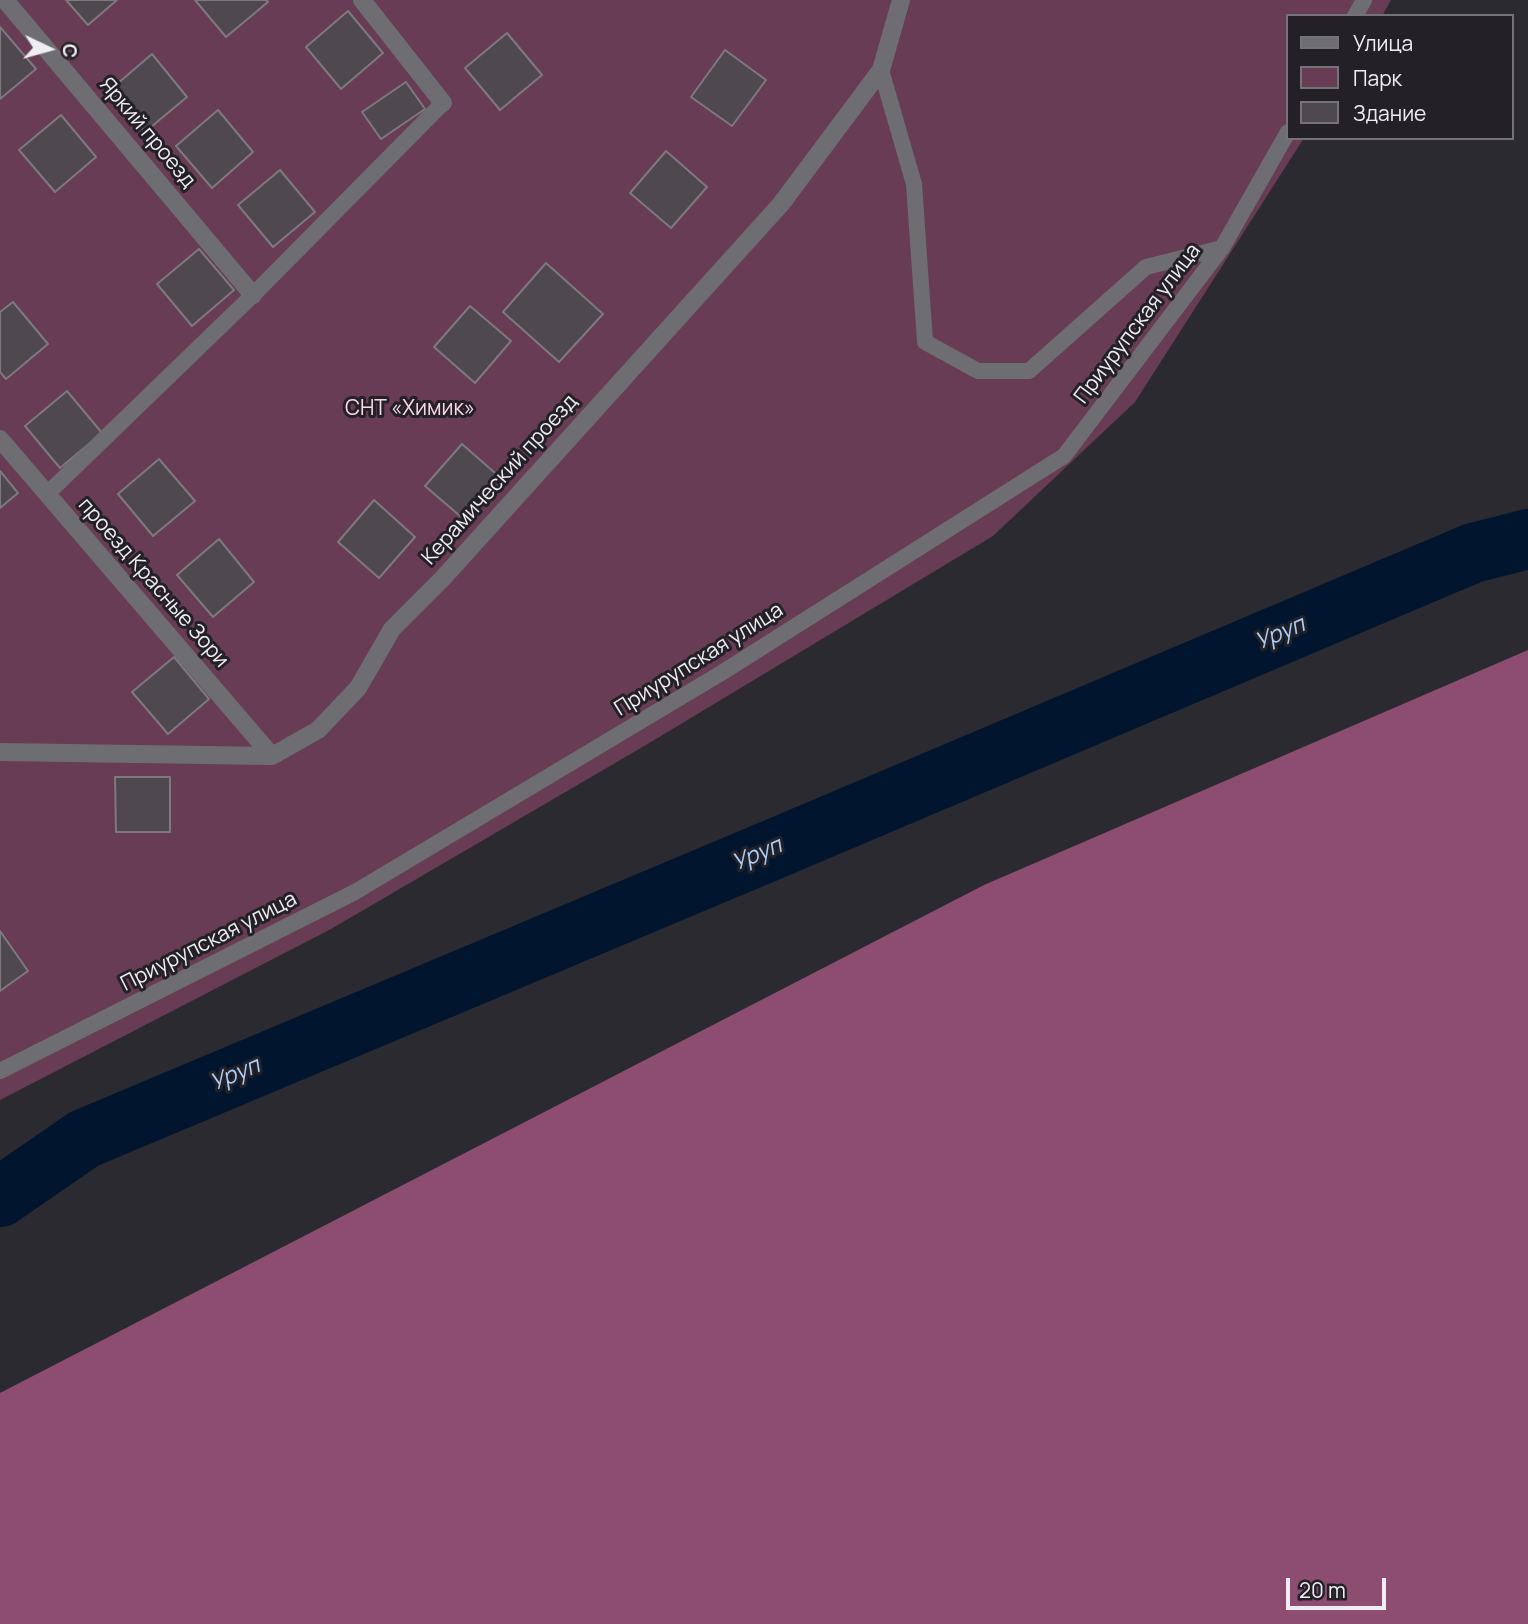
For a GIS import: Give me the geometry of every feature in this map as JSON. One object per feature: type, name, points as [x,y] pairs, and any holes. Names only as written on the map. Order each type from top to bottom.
[{"type":"street","name":"Яркий проезд","points":[[5,0],[253,295]]},
{"type":"street","points":[[362,0],[443,103]]},
{"type":"street","name":"Керамический проезд","points":[[0,752],[271,756],[318,730],[358,688],[392,629],[453,568],[781,204],[881,71],[901,0]]},
{"type":"street","name":"проезд Красные Зори","points":[[0,439],[271,756]]},
{"type":"lane","points":[[881,71],[914,184],[925,342],[978,372],[1029,371],[1146,268],[1223,248]]},
{"type":"lane","points":[[47,494],[253,295],[443,103]]},
{"type":"lane","name":"Приурупская улица","points":[[0,1071],[355,892],[723,672],[1064,456],[1223,248],[1286,136]]},
{"type":"green space","name":"СНТ «Химик»","points":[[0,0],[1391,0],[1383,14],[1286,14],[1286,140],[1303,140],[1135,402],[993,536],[651,742],[331,929],[0,1100]]},
{"type":"shaded area","points":[[1528,650],[1528,1624],[0,1624],[0,1393],[984,885]]},
{"type":"building","points":[[66,0],[117,0],[88,25]]},
{"type":"building","points":[[195,0],[266,0],[268,2],[226,37]]},
{"type":"building","points":[[348,11],[383,53],[341,89],[306,47]]},
{"type":"building","points":[[0,27],[36,69],[0,99]]},
{"type":"building","points":[[507,33],[542,75],[500,110],[465,68]]},
{"type":"building","points":[[725,50],[766,80],[732,126],[691,97]]},
{"type":"building","points":[[152,54],[187,97],[145,132],[110,90]]},
{"type":"building","points":[[406,82],[425,109],[381,139],[362,112]]},
{"type":"building","points":[[218,110],[253,152],[212,188],[176,146]]},
{"type":"building","points":[[61,115],[96,157],[55,192],[19,150]]},
{"type":"building","points":[[666,151],[707,187],[671,228],[630,193]]},
{"type":"building","points":[[280,170],[315,212],[273,247],[238,205]]},
{"type":"building","points":[[199,249],[234,290],[192,326],[157,284]]},
{"type":"building","points":[[546,263],[603,314],[559,362],[503,312]]},
{"type":"building","points":[[13,302],[48,344],[6,379],[0,372],[0,312]]},
{"type":"building","points":[[470,306],[511,341],[475,383],[434,347]]},
{"type":"building","points":[[67,391],[102,433],[60,468],[25,426]]},
{"type":"building","points":[[462,444],[503,480],[467,522],[425,486]]},
{"type":"building","points":[[159,459],[195,501],[153,536],[118,494]]},
{"type":"building","points":[[0,471],[18,493],[0,508]]},
{"type":"building","points":[[374,500],[415,537],[379,578],[338,542]]},
{"type":"building","points":[[219,539],[254,582],[213,617],[177,575]]},
{"type":"building","points":[[174,657],[209,699],[168,734],[132,692]]},
{"type":"building","points":[[115,777],[170,777],[170,832],[116,832]]},
{"type":"building","points":[[0,931],[28,971],[0,991]]},
{"type":"waterway","name":"Уруп","points":[[0,1197],[84,1139],[1473,553],[1528,539]]}]
